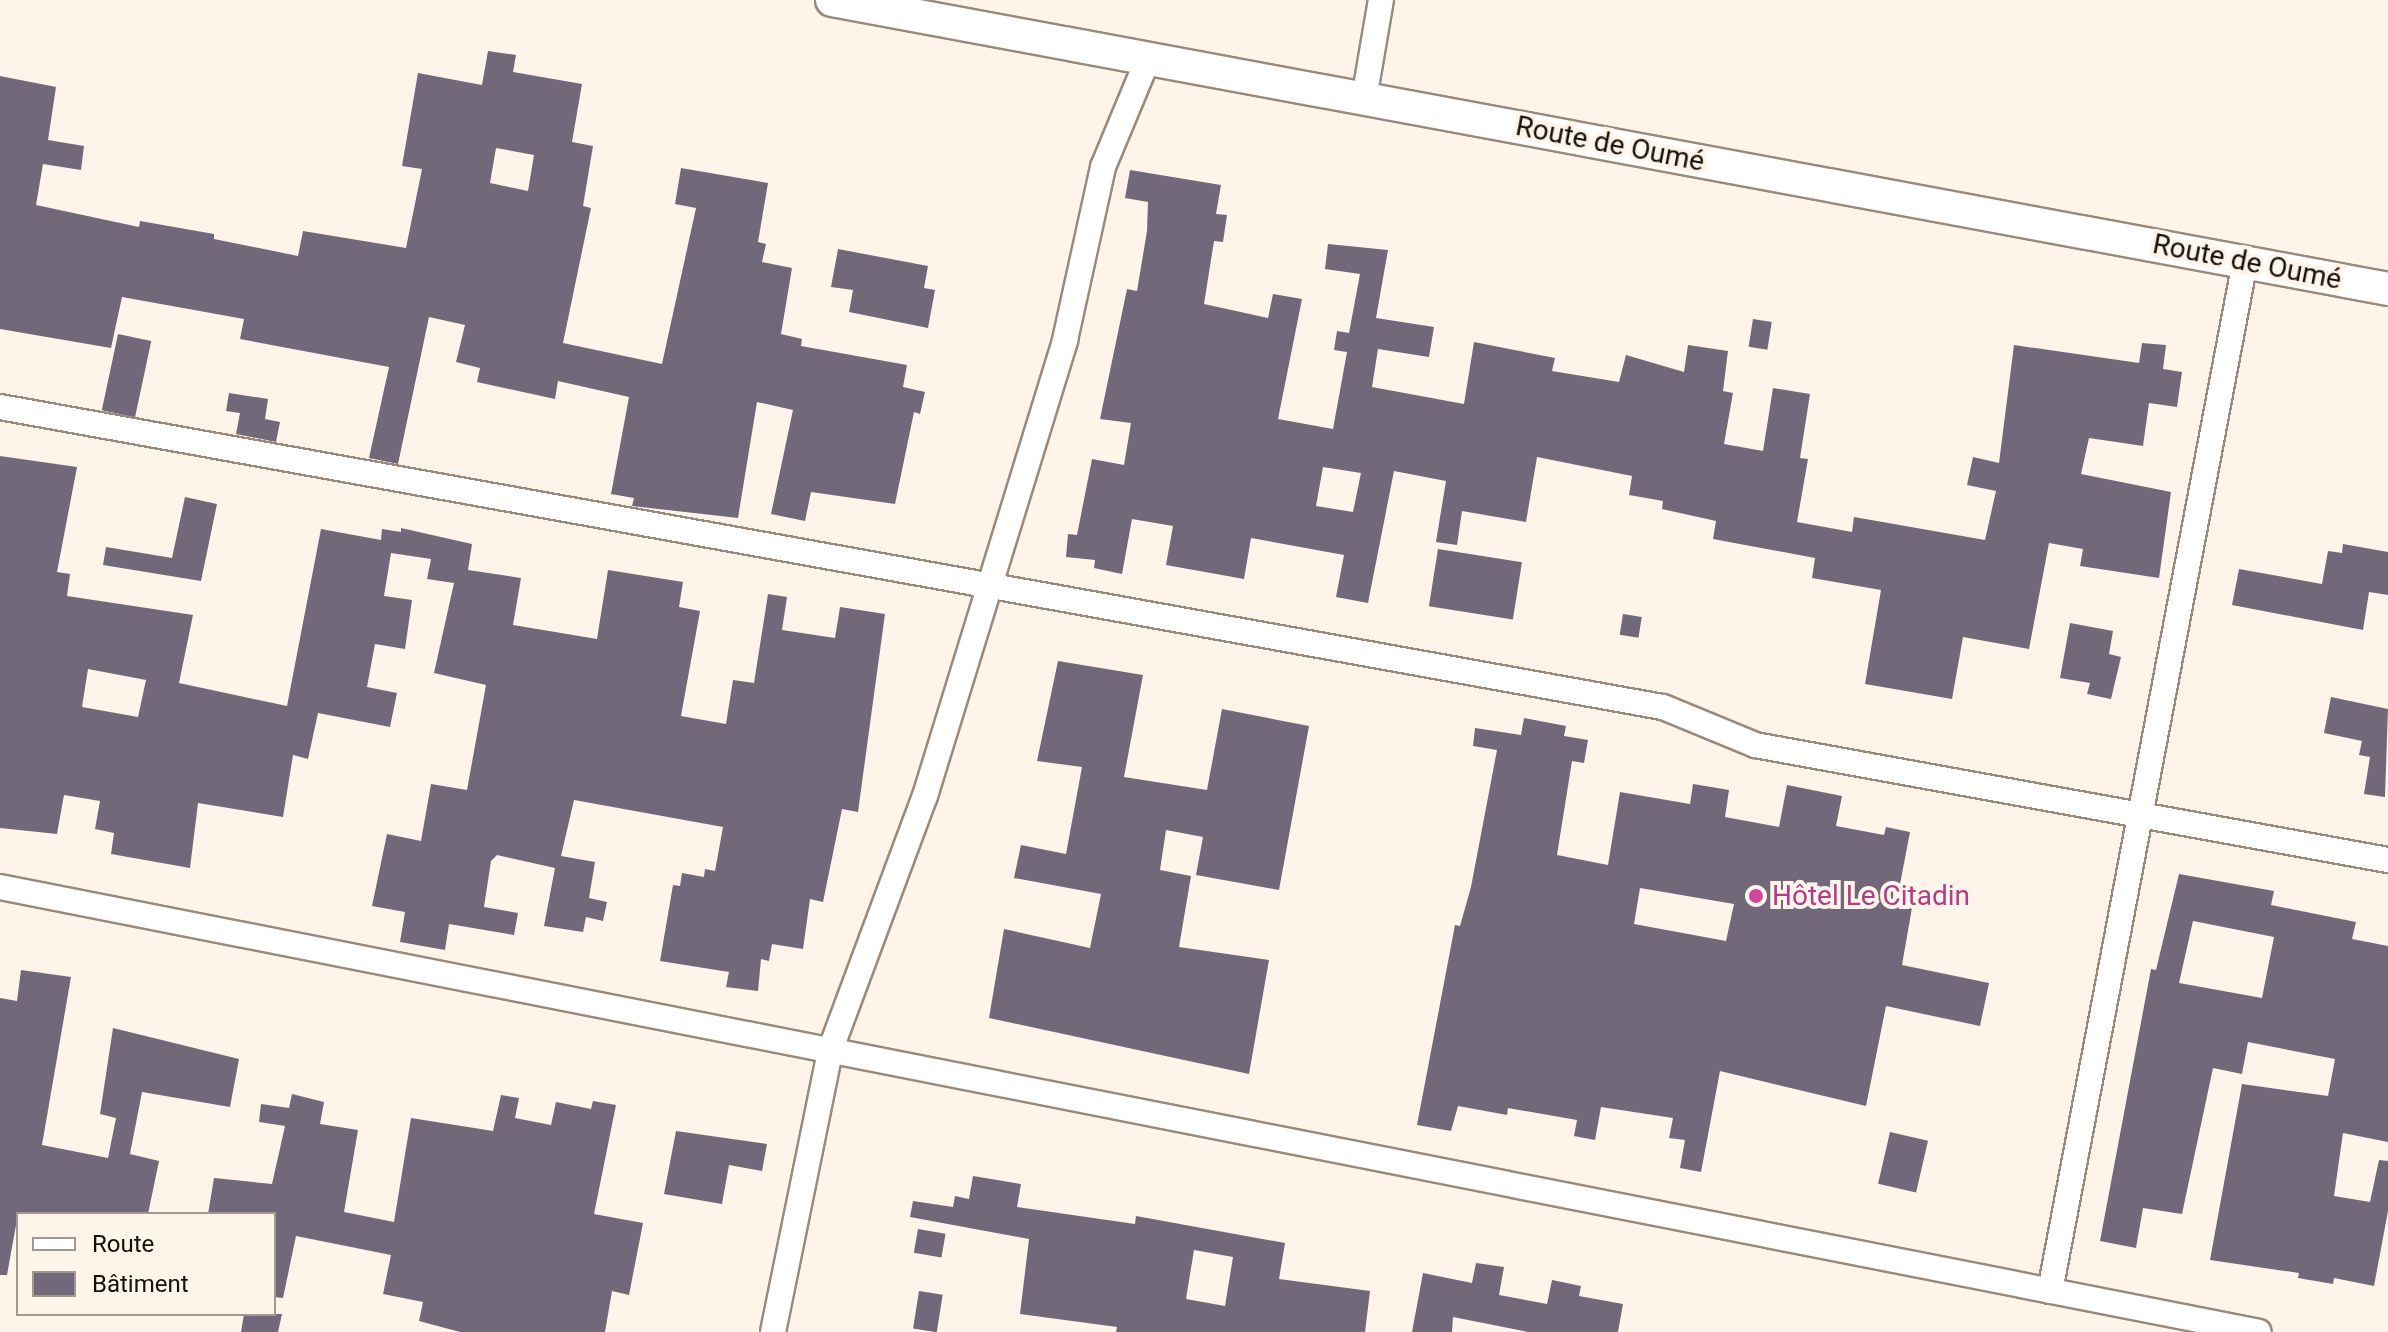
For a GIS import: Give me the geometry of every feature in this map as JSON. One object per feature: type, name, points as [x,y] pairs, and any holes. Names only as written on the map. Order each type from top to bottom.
[{"type":"street","name":"Route de Oumé","points":[[832,0],[2388,289]]},
{"type":"street","points":[[1364,99],[1381,0]]},
{"type":"street","points":[[773,1332],[830,1051],[925,796],[992,586],[1065,340],[1103,167],[1148,59]]},
{"type":"street","points":[[2050,1291],[2245,262]]},
{"type":"street","points":[[0,407],[1663,707],[1755,745],[2388,860]]},
{"type":"street","points":[[0,887],[2259,1332]]},
{"type":"building","points":[[488,51],[516,55],[513,72],[582,84],[572,142],[593,146],[583,206],[591,208],[563,343],[662,364],[696,208],[675,204],[681,168],[768,183],[758,242],[766,244],[762,262],[792,268],[781,334],[802,339],[801,346],[907,365],[903,387],[925,392],[920,414],[914,412],[895,504],[811,492],[805,521],[771,514],[793,410],[757,402],[738,518],[632,506],[634,498],[611,494],[629,397],[558,381],[555,399],[477,382],[480,368],[456,362],[465,325],[429,317],[398,464],[369,458],[389,367],[240,339],[244,319],[122,297],[111,348],[0,329],[0,76],[56,87],[48,140],[84,146],[81,170],[43,164],[36,205],[139,227],[140,221],[214,234],[214,239],[298,256],[303,231],[406,248],[422,169],[402,166],[418,73],[482,85]],"holes":[[[496,148],[534,155],[528,191],[490,183]]]},
{"type":"building","points":[[1130,170],[1221,185],[1216,214],[1227,215],[1223,242],[1214,241],[1204,304],[1268,318],[1273,294],[1302,299],[1278,419],[1333,429],[1347,352],[1334,350],[1337,331],[1349,333],[1360,274],[1325,269],[1328,244],[1388,250],[1376,318],[1434,327],[1429,357],[1378,349],[1372,387],[1464,404],[1474,342],[1555,358],[1552,371],[1619,382],[1626,355],[1684,372],[1688,345],[1728,351],[1723,391],[1733,393],[1724,444],[1763,451],[1773,388],[1810,394],[1800,458],[1808,459],[1797,522],[1852,532],[1854,517],[1985,540],[1996,491],[1967,485],[1973,457],[1999,463],[2014,345],[2139,363],[2142,343],[2166,345],[2163,369],[2182,372],[2177,407],[2149,403],[2143,446],[2089,438],[2081,474],[2171,492],[2159,578],[2080,566],[2083,549],[2049,543],[2029,649],[1963,637],[1952,699],[1865,684],[1881,590],[1812,578],[1815,558],[1713,539],[1716,521],[1662,509],[1663,501],[1629,495],[1632,476],[1537,457],[1526,522],[1462,511],[1457,545],[1436,542],[1446,481],[1394,471],[1368,603],[1336,597],[1344,555],[1251,538],[1244,579],[1166,565],[1173,526],[1132,519],[1122,574],[1094,568],[1095,560],[1066,557],[1068,534],[1077,535],[1092,459],[1124,465],[1131,423],[1100,419],[1127,289],[1137,291],[1147,231],[1148,202],[1125,198]],"holes":[[[1323,467],[1361,473],[1353,512],[1316,506]]]},
{"type":"building","points":[[838,249],[928,266],[924,288],[935,290],[928,328],[849,312],[853,290],[831,287]]},
{"type":"building","points":[[1753,319],[1772,322],[1767,350],[1749,347]]},
{"type":"building","points":[[118,334],[151,341],[135,417],[102,410]]},
{"type":"building","points":[[229,393],[268,399],[265,419],[280,422],[276,442],[236,434],[240,413],[226,411]]},
{"type":"building","points":[[0,456],[77,467],[57,572],[70,574],[67,596],[193,615],[179,683],[287,706],[321,529],[381,540],[382,529],[401,532],[401,528],[472,544],[468,570],[521,578],[513,625],[597,639],[608,570],[683,582],[679,607],[700,611],[681,716],[726,724],[733,680],[754,683],[768,594],[787,597],[782,630],[835,638],[840,607],[885,614],[858,812],[842,809],[823,902],[810,899],[803,949],[772,944],[769,961],[761,959],[758,991],[726,987],[729,972],[660,961],[673,885],[680,886],[682,873],[704,877],[705,869],[715,871],[723,827],[574,800],[561,856],[595,862],[589,898],[607,902],[603,921],[586,917],[583,932],[544,926],[555,868],[497,855],[491,861],[484,907],[518,913],[514,935],[449,924],[445,950],[400,942],[405,912],[372,906],[387,834],[421,841],[431,784],[467,790],[486,685],[434,673],[454,583],[427,579],[431,559],[391,553],[384,596],[412,600],[405,649],[375,644],[367,687],[397,693],[390,727],[318,713],[308,759],[293,755],[283,817],[198,803],[190,868],[111,854],[114,833],[95,829],[100,801],[64,795],[57,834],[0,828]],"holes":[[[88,669],[146,680],[138,717],[82,707]]]},
{"type":"building","points":[[185,497],[217,504],[201,581],[103,565],[106,547],[172,558]]},
{"type":"building","points":[[2343,544],[2388,552],[2388,595],[2369,592],[2363,630],[2232,605],[2239,569],[2322,584],[2328,551],[2342,553]]},
{"type":"building","points":[[1438,549],[1522,562],[1513,620],[1429,606]]},
{"type":"building","points":[[1623,614],[1642,617],[1638,638],[1620,635]]},
{"type":"building","points":[[2070,623],[2113,631],[2109,654],[2121,657],[2111,699],[2087,694],[2090,683],[2060,678]]},
{"type":"building","points":[[1058,661],[1143,675],[1124,777],[1207,790],[1222,709],[1309,726],[1279,890],[1196,875],[1203,837],[1166,830],[1160,870],[1191,876],[1179,947],[1269,960],[1249,1074],[989,1018],[1004,929],[1090,948],[1101,894],[1014,878],[1021,845],[1066,854],[1082,767],[1037,761]]},
{"type":"building","points":[[2331,697],[2388,709],[2385,797],[2364,794],[2370,757],[2359,755],[2362,741],[2324,733]]},
{"type":"building","points":[[1524,718],[1566,726],[1564,736],[1588,740],[1584,763],[1572,761],[1557,855],[1608,865],[1620,792],[1690,804],[1693,784],[1729,790],[1725,817],[1779,827],[1787,785],[1842,796],[1836,826],[1884,835],[1886,827],[1910,832],[1897,900],[1913,902],[1902,965],[1989,983],[1980,1026],[1886,1006],[1866,1106],[1720,1071],[1701,1172],[1680,1168],[1685,1140],[1669,1138],[1673,1118],[1601,1107],[1595,1140],[1574,1136],[1577,1120],[1508,1108],[1507,1115],[1458,1106],[1451,1131],[1417,1125],[1455,925],[1460,926],[1471,887],[1497,750],[1473,746],[1475,728],[1521,735]],"holes":[[[1640,888],[1734,904],[1726,941],[1634,924]]]},
{"type":"building","points":[[2179,874],[2274,891],[2271,905],[2356,922],[2352,939],[2388,946],[2388,1142],[2343,1133],[2334,1196],[2370,1202],[2379,1160],[2388,1161],[2388,1211],[2374,1286],[2334,1278],[2333,1284],[2298,1278],[2299,1273],[2210,1260],[2242,1084],[2328,1096],[2335,1059],[2248,1042],[2242,1074],[2213,1068],[2182,1214],[2143,1208],[2136,1248],[2100,1241],[2151,969],[2156,970]],"holes":[[[2193,921],[2274,937],[2262,998],[2179,983]]]},
{"type":"building","points":[[21,970],[71,977],[42,1145],[108,1158],[116,1118],[100,1114],[113,1028],[239,1059],[230,1107],[142,1092],[130,1154],[159,1161],[148,1212],[16,1212],[7,1275],[0,1275],[0,998],[17,1001]]},
{"type":"building","points":[[292,1094],[324,1102],[320,1124],[358,1130],[344,1212],[394,1222],[411,1118],[493,1131],[501,1095],[519,1098],[515,1118],[551,1125],[556,1102],[591,1109],[593,1101],[616,1105],[594,1214],[643,1223],[629,1295],[612,1291],[605,1332],[460,1332],[419,1321],[423,1302],[383,1294],[391,1255],[296,1236],[283,1298],[276,1297],[276,1212],[208,1212],[214,1178],[272,1184],[285,1126],[259,1122],[261,1104],[289,1108]]},
{"type":"building","points":[[676,1131],[767,1144],[762,1171],[729,1165],[722,1204],[664,1194]]},
{"type":"building","points":[[1890,1132],[1928,1141],[1916,1192],[1878,1184]]},
{"type":"building","points":[[973,1176],[1021,1184],[1017,1207],[1135,1224],[1136,1216],[1285,1243],[1279,1279],[1370,1291],[1365,1332],[1116,1332],[1117,1327],[1020,1314],[1029,1239],[910,1217],[913,1201],[953,1207],[955,1196],[969,1199]],"holes":[[[1194,1250],[1233,1257],[1225,1306],[1186,1299]]]},
{"type":"building","points":[[918,1229],[946,1234],[941,1257],[914,1253]]},
{"type":"building","points":[[1476,1263],[1504,1267],[1499,1295],[1547,1304],[1552,1280],[1581,1286],[1579,1296],[1623,1304],[1618,1332],[1528,1332],[1453,1317],[1452,1332],[1412,1332],[1423,1273],[1472,1283]]},
{"type":"building","points":[[919,1291],[943,1295],[937,1332],[913,1329]]},
{"type":"building","points":[[282,1314],[278,1332],[241,1332],[244,1316]]},
{"type":"place","name":"Hôtel Le Citadin","points":[[1756,896]]}]
